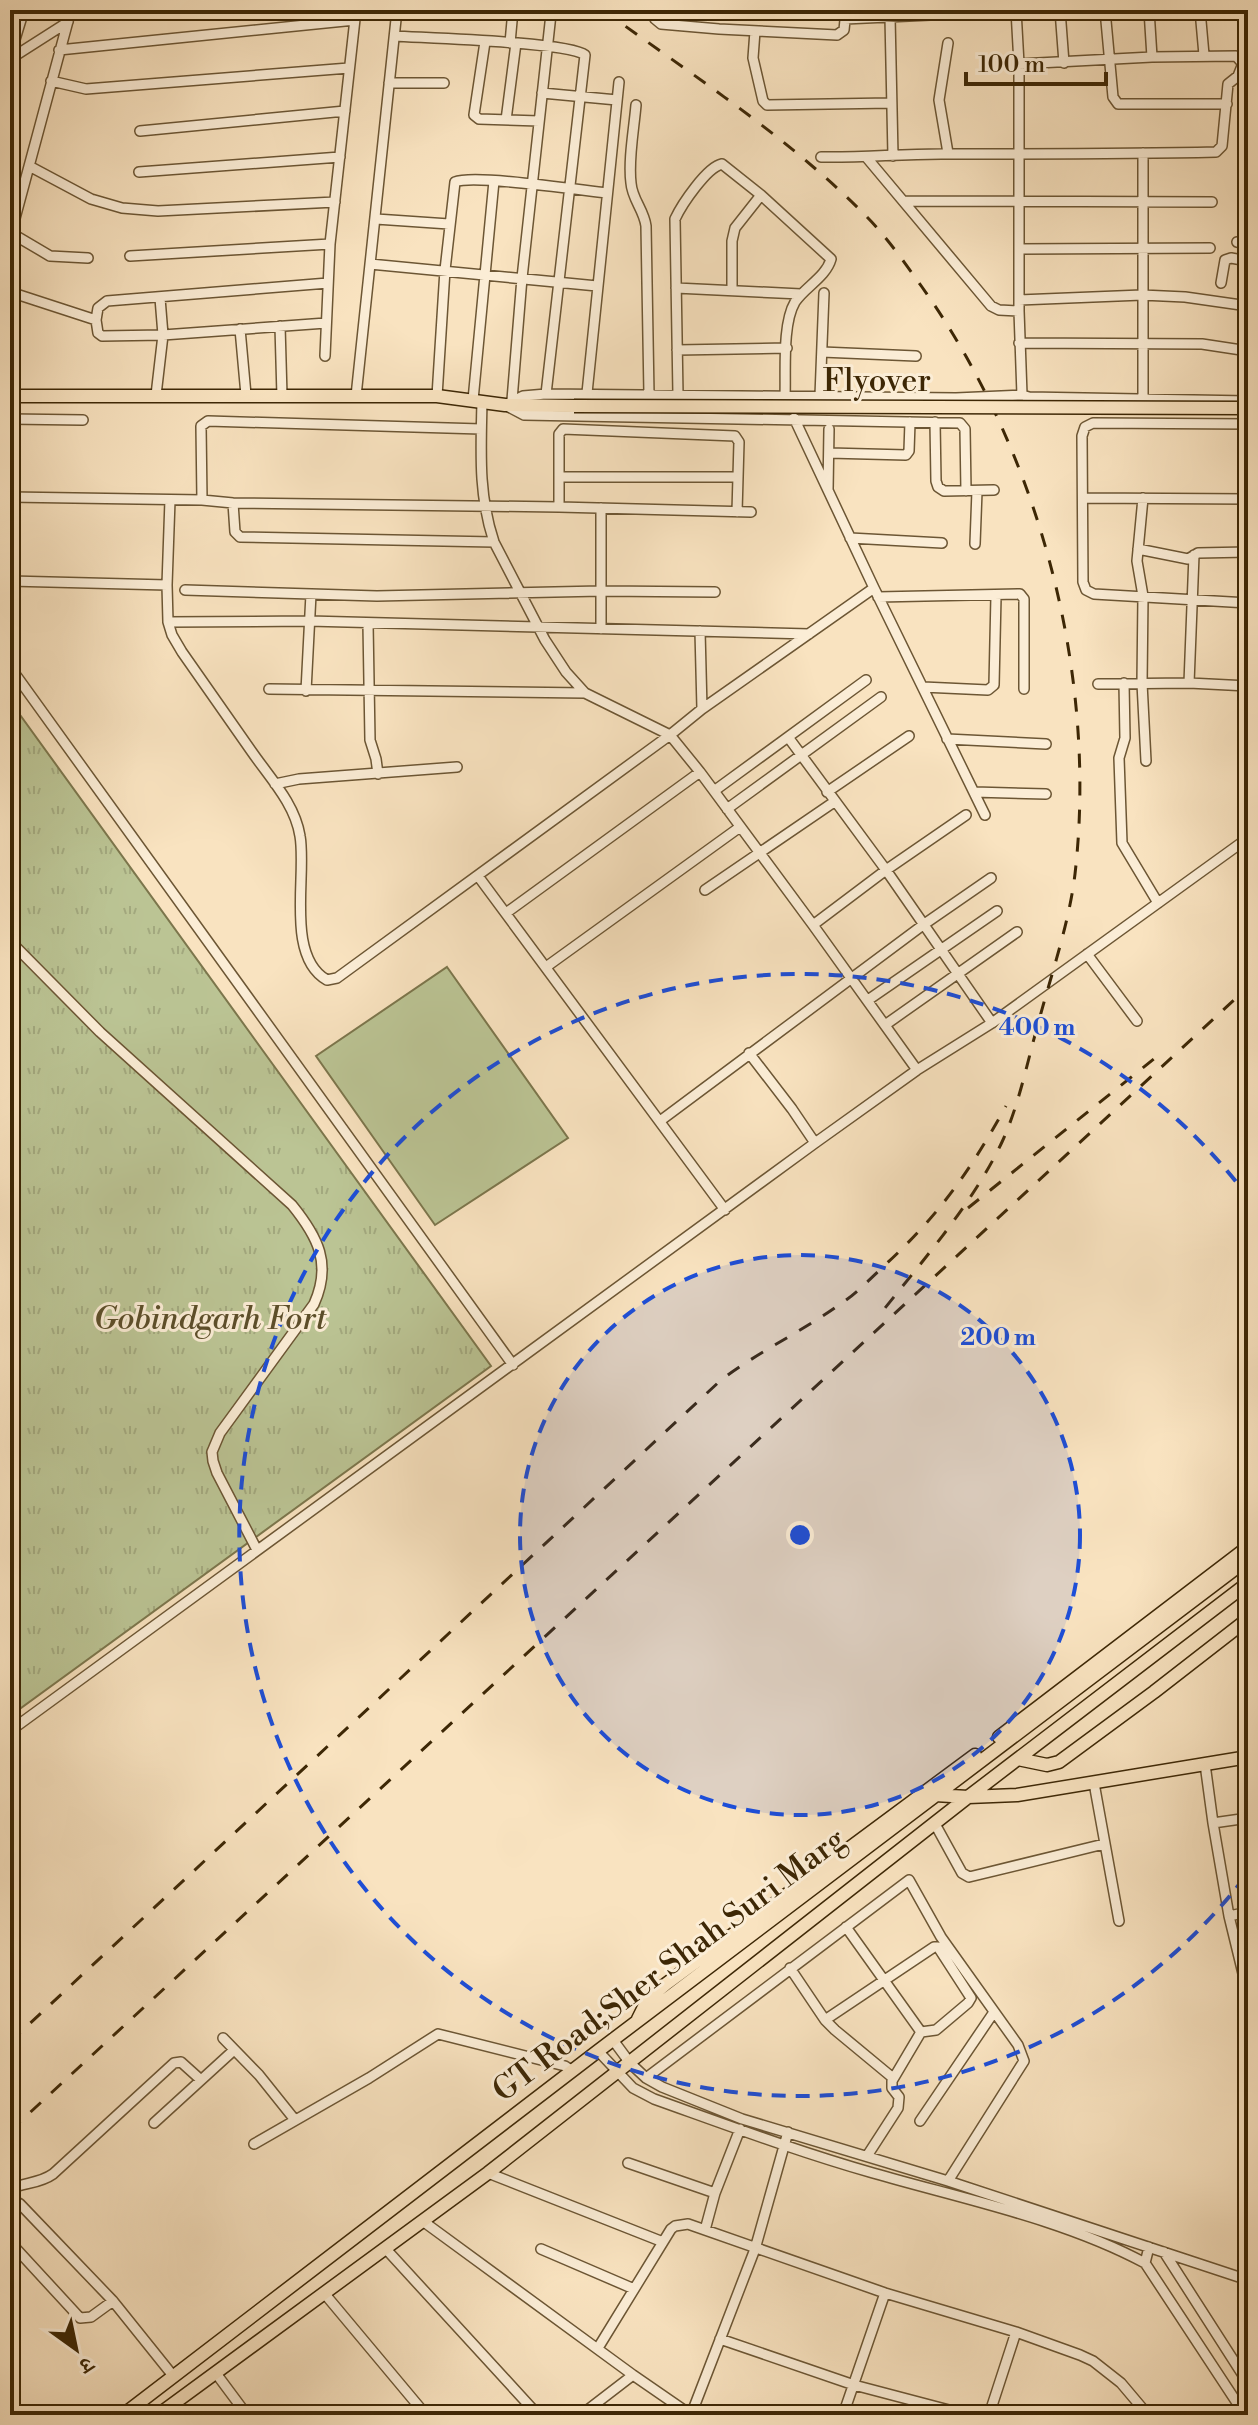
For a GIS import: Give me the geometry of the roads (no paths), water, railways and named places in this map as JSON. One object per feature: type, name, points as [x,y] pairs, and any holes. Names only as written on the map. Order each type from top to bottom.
[{"type":"main road","name":"Flyover","points":[[10,396],[437,396],[574,406],[1248,408]]},
{"type":"main road","points":[[637,2022],[648,1999],[666,1984],[983,1749],[1248,1547]]},
{"type":"main road","name":"GT Road;Sher Shah Suri Marg","points":[[123,2415],[1248,1559]]},
{"type":"main road","name":"GT Road;Sher Shah Suri Marg","points":[[158,2415],[424,2222],[968,1797],[1248,1583]]},
{"type":"main road","points":[[1018,1759],[1047,1765],[1059,1762],[1248,1619]]},
{"type":"main road","points":[[935,1795],[1017,1795],[1248,1757]]},
{"type":"street","points":[[10,57],[24,10]]},
{"type":"street","points":[[71,10],[31,167],[15,200],[11,235],[50,256],[88,258]]},
{"type":"street","points":[[356,396],[397,10]]},
{"type":"street","points":[[506,120],[513,10]]},
{"type":"street","points":[[651,10],[658,22],[672,25],[837,35],[844,30],[845,15],[890,17],[1016,11],[1021,155],[1019,343],[1022,395]]},
{"type":"street","points":[[672,25],[673,10]]},
{"type":"street","points":[[1060,10],[1064,63]]},
{"type":"street","points":[[1105,10],[1113,97],[1118,104],[1227,104]]},
{"type":"street","points":[[1149,10],[1152,57]]},
{"type":"street","points":[[1200,10],[1204,55]]},
{"type":"street","points":[[509,403],[551,14]]},
{"type":"street","points":[[59,50],[356,15],[330,244],[325,356]]},
{"type":"street","points":[[890,17],[893,156]]},
{"type":"street","points":[[10,57],[68,22]]},
{"type":"street","points":[[755,31],[753,62],[763,101],[767,105],[891,103]]},
{"type":"street","points":[[395,36],[547,46],[584,53],[586,57],[546,394]]},
{"type":"street","points":[[485,42],[474,115],[479,119],[539,121]]},
{"type":"street","points":[[948,43],[939,95],[948,153]]},
{"type":"street","points":[[821,157],[1219,151],[1228,84],[1246,64],[1236,56],[1204,55],[1019,64]]},
{"type":"street","points":[[51,81],[86,89],[349,68]]},
{"type":"street","points":[[587,393],[619,82]]},
{"type":"street","points":[[389,83],[444,83]]},
{"type":"street","points":[[542,93],[617,100]]},
{"type":"street","points":[[636,105],[630,183],[646,226],[649,394]]},
{"type":"street","points":[[140,131],[345,111]]},
{"type":"street","points":[[1143,153],[1143,400]]},
{"type":"street","points":[[139,172],[340,157]]},
{"type":"street","points":[[867,158],[991,306],[999,310],[1142,295],[1185,297],[1248,306]]},
{"type":"street","points":[[678,395],[675,219],[712,168],[722,164],[830,255],[828,267],[801,294],[790,311],[785,397],[828,493],[985,815]]},
{"type":"street","points":[[31,167],[91,199],[122,208],[158,211],[335,202]]},
{"type":"street","points":[[437,396],[445,270],[455,182],[461,179],[494,181],[606,193]]},
{"type":"street","points":[[494,181],[483,274],[478,400],[480,480],[494,542],[554,657],[585,693],[670,735],[917,1070]]},
{"type":"street","points":[[732,290],[735,228],[761,195]]},
{"type":"street","points":[[904,201],[1212,202]]},
{"type":"street","points":[[376,219],[449,224]]},
{"type":"street","points":[[1237,242],[1248,244]]},
{"type":"street","points":[[130,256],[330,244]]},
{"type":"street","points":[[1020,249],[1210,248]]},
{"type":"street","points":[[1221,283],[1225,260],[1248,261]]},
{"type":"street","points":[[370,264],[597,286]]},
{"type":"street","points":[[326,323],[163,335],[102,336],[98,333],[96,320],[101,304],[107,301],[328,283]]},
{"type":"street","points":[[676,288],[801,294]]},
{"type":"street","points":[[10,292],[96,320]]},
{"type":"street","points":[[820,396],[824,293]]},
{"type":"street","points":[[156,395],[163,335],[160,298]]},
{"type":"street","points":[[280,326],[282,396]]},
{"type":"street","points":[[240,329],[246,395]]},
{"type":"street","points":[[1019,343],[1202,344],[1248,351]]},
{"type":"street","points":[[677,350],[787,348]]},
{"type":"street","points":[[822,352],[916,356]]},
{"type":"street","points":[[509,403],[523,396],[587,393],[956,398],[1022,395],[1248,401]]},
{"type":"street","points":[[1093,423],[1098,399]]},
{"type":"street","points":[[509,403],[524,415],[960,423],[964,426],[966,491]]},
{"type":"street","points":[[10,419],[83,420]]},
{"type":"street","points":[[202,500],[201,426],[208,421],[481,429]]},
{"type":"street","points":[[829,453],[906,455],[909,451],[910,422]]},
{"type":"street","points":[[935,422],[936,484],[944,491],[994,490]]},
{"type":"street","points":[[1248,424],[1093,423],[1085,427],[1082,436],[1083,582],[1086,590],[1094,594],[1248,603]]},
{"type":"street","points":[[559,507],[559,434],[563,429],[735,436],[739,442],[737,512]]},
{"type":"street","points":[[828,493],[829,429]]},
{"type":"street","points":[[559,477],[737,477]]},
{"type":"street","points":[[975,544],[977,491]]},
{"type":"street","points":[[10,497],[751,512]]},
{"type":"street","points":[[1083,498],[1248,499]]},
{"type":"street","points":[[1143,498],[1137,561],[1143,596],[1142,683],[1146,761]]},
{"type":"street","points":[[170,500],[167,585],[168,622],[172,635],[289,803],[301,839],[300,911],[303,941],[307,954],[324,979],[332,981],[702,709],[809,634],[876,593],[1020,594],[1024,599],[1024,689]]},
{"type":"street","points":[[233,503],[235,532],[240,537],[494,542]]},
{"type":"street","points":[[601,508],[601,629]]},
{"type":"street","points":[[850,538],[942,543]]},
{"type":"street","points":[[1138,549],[1188,559],[1201,552],[1248,552]]},
{"type":"street","points":[[1189,683],[1194,555]]},
{"type":"street","points":[[10,581],[167,585]]},
{"type":"street","points":[[185,590],[377,596],[715,592]]},
{"type":"street","points":[[306,691],[311,594]]},
{"type":"street","points":[[923,687],[988,690],[994,685],[996,596]]},
{"type":"street","points":[[168,622],[309,621],[809,634]]},
{"type":"street","points":[[368,624],[370,740],[378,774]]},
{"type":"street","points":[[700,631],[702,709]]},
{"type":"street","points":[[10,667],[513,1365]]},
{"type":"street","points":[[714,791],[866,680]]},
{"type":"street","points":[[1124,683],[1125,738],[1119,758],[1122,843],[1158,903]]},
{"type":"street","points":[[1098,684],[1248,686]]},
{"type":"street","points":[[269,689],[585,693]]},
{"type":"street","points":[[727,809],[881,697]]},
{"type":"street","points":[[827,792],[909,736]]},
{"type":"street","points":[[788,737],[886,870],[992,1023]]},
{"type":"street","points":[[947,739],[1046,744]]},
{"type":"street","points":[[275,784],[299,779],[457,767]]},
{"type":"street","points":[[506,913],[700,772]]},
{"type":"street","points":[[974,792],[1046,794]]},
{"type":"street","points":[[705,890],[834,802]]},
{"type":"street","points":[[813,925],[966,815]]},
{"type":"street","points":[[546,967],[740,827]]},
{"type":"street","points":[[10,1731],[815,1143],[917,1070],[992,1023],[1248,838]]},
{"type":"street","points":[[478,876],[725,1210]]},
{"type":"street","points":[[660,1121],[991,878]]},
{"type":"street","points":[[868,1000],[997,911]]},
{"type":"street","points":[[885,1025],[1017,932]]},
{"type":"street","points":[[10,941],[120,1051],[292,1205],[311,1228],[318,1245],[322,1280],[314,1304],[220,1433],[212,1452],[217,1473],[257,1550]]},
{"type":"street","points":[[1087,954],[1137,1021]]},
{"type":"street","points":[[749,1053],[815,1143]]},
{"type":"street","points":[[1205,1764],[1229,1916],[1248,1994]]},
{"type":"street","points":[[1094,1783],[1119,1921]]},
{"type":"street","points":[[1213,1823],[1248,1818]]},
{"type":"street","points":[[935,1824],[962,1873],[969,1877],[1104,1844]]},
{"type":"street","points":[[646,2078],[909,1880],[941,1937],[1018,2045],[1024,2058],[1024,2064],[948,2181]]},
{"type":"street","points":[[1229,1916],[1248,1912]]},
{"type":"street","points":[[846,1927],[921,2032]]},
{"type":"street","points":[[1236,1947],[1248,1945]]},
{"type":"street","points":[[825,2020],[934,1947],[940,1949],[971,1998],[936,2030],[921,2032]]},
{"type":"street","points":[[790,1968],[825,2020],[893,2078]]},
{"type":"street","points":[[920,2121],[994,2012]]},
{"type":"street","points":[[867,2156],[899,2104],[899,2097],[892,2085],[893,2078],[921,2032]]},
{"type":"street","points":[[254,2144],[438,2034],[565,2066],[573,2071]]},
{"type":"street","points":[[223,2038],[259,2075],[295,2120]]},
{"type":"street","points":[[613,2040],[646,2078],[742,2119],[948,2181],[1248,2280]]},
{"type":"street","points":[[154,2123],[234,2050]]},
{"type":"street","points":[[598,2051],[633,2088],[654,2099],[846,2166],[1073,2231],[1145,2263],[1245,2415]]},
{"type":"street","points":[[174,2377],[113,2301],[13,2196],[25,2183],[37,2183],[53,2174],[174,2063],[181,2062],[201,2080]]},
{"type":"street","points":[[705,2230],[715,2193],[740,2129]]},
{"type":"street","points":[[424,2222],[691,2415],[755,2249],[788,2132]]},
{"type":"street","points":[[628,2163],[715,2193]]},
{"type":"street","points":[[488,2173],[663,2242]]},
{"type":"street","points":[[598,2348],[663,2242],[675,2226],[688,2224],[885,2293],[1016,2332],[1093,2361],[1121,2383],[1148,2415]]},
{"type":"street","points":[[10,2242],[80,2318],[91,2317],[113,2301]]},
{"type":"street","points":[[1145,2263],[1149,2247]]},
{"type":"street","points":[[385,2248],[538,2415]]},
{"type":"street","points":[[541,2249],[634,2289]]},
{"type":"street","points":[[1164,2252],[1248,2383]]},
{"type":"street","points":[[1161,2284],[1178,2274]]},
{"type":"street","points":[[324,2293],[426,2415]]},
{"type":"street","points":[[843,2415],[885,2293]]},
{"type":"street","points":[[989,2415],[1016,2332]]},
{"type":"street","points":[[720,2339],[854,2385],[968,2415]]},
{"type":"street","points":[[215,2372],[247,2415]]},
{"type":"street","points":[[581,2415],[633,2375]]},
{"type":"railway","points":[[603,10],[738,107],[804,159],[865,215],[902,259],[963,351],[998,420],[1028,492],[1051,567],[1068,643],[1077,721],[1080,798],[1075,874],[1064,931],[1022,1084],[1002,1142],[976,1188],[877,1318]]},
{"type":"railway","points":[[10,2131],[1248,987]]},
{"type":"railway","points":[[968,1208],[1155,1058]]},
{"type":"railway","points":[[10,2042],[721,1380],[825,1315],[868,1281],[938,1209],[980,1151],[1006,1106]]},
{"type":"park label","name":"Gobindgarh Fort","points":[[210,1319]]}]
